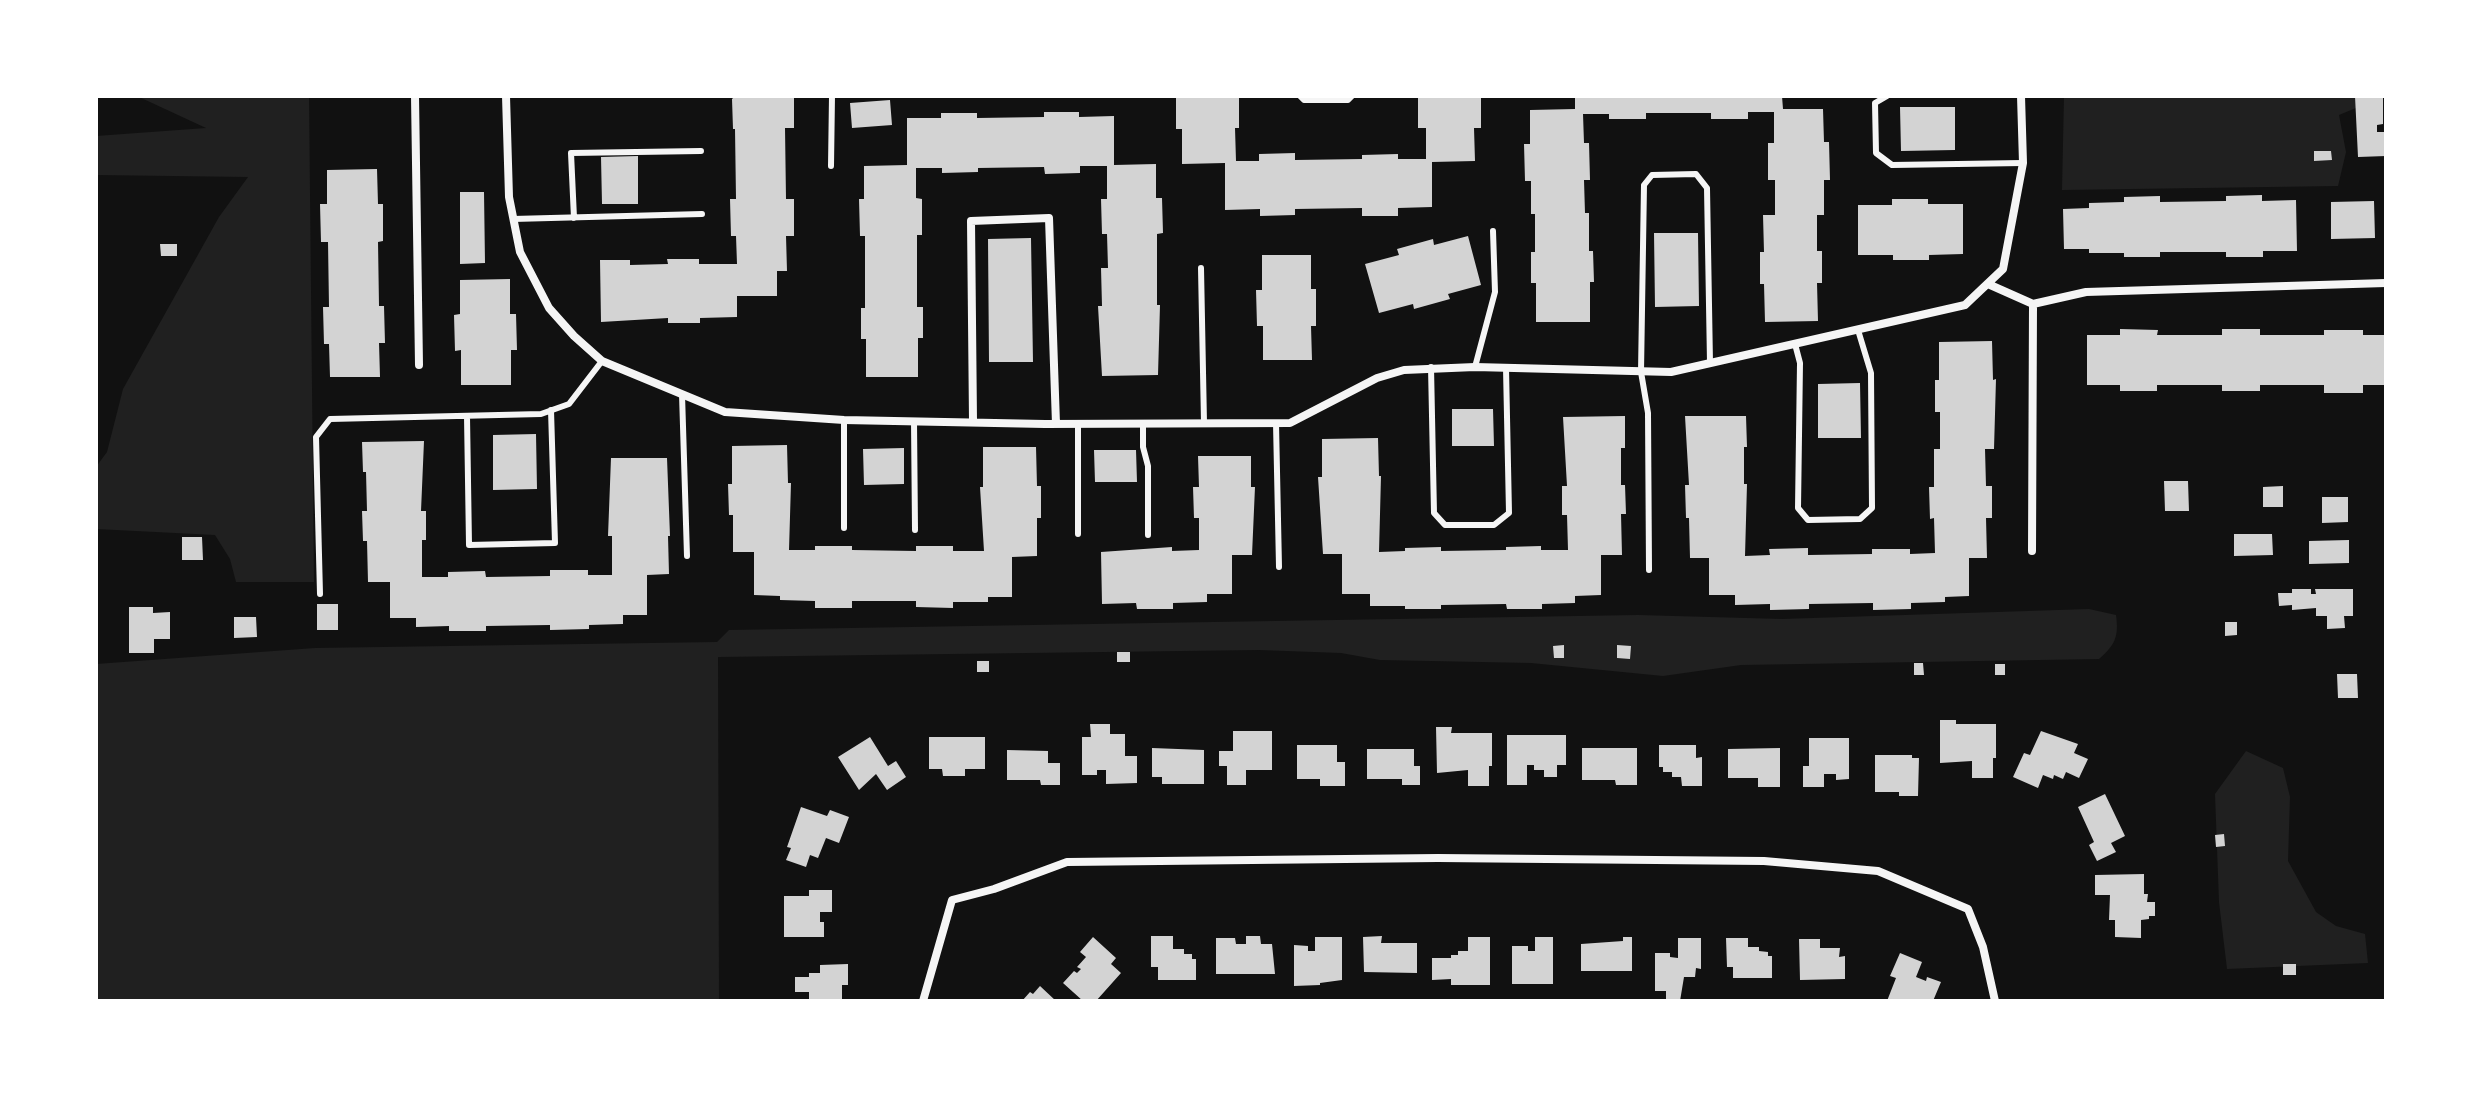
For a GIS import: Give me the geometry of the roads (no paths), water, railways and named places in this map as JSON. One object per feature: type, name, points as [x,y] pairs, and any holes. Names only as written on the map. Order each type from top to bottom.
[{"type":"street","points":[[415,96],[419,365]]},
{"type":"street","points":[[506,96],[507,172],[520,252],[549,308],[602,361],[725,412],[844,420],[1056,424],[1290,423],[1377,378],[1404,370],[1475,367],[1671,372],[1965,305],[2003,269],[2023,163],[2021,96]]},
{"type":"street","points":[[973,421],[971,221],[1049,218],[1056,424]]},
{"type":"street","points":[[1988,284],[2033,304],[2086,292],[2386,283]]},
{"type":"street","points":[[2032,551],[2033,304]]},
{"type":"street","points":[[923,1001],[952,900],[994,889],[1067,862],[1438,858],[1764,861],[1878,871],[1968,909],[1983,947],[1995,1001]]},
{"type":"lane","points":[[831,166],[832,96]]},
{"type":"lane","points":[[1300,96],[1304,100],[1348,100],[1352,96]]},
{"type":"lane","points":[[1887,96],[1875,103],[1876,153],[1892,165],[2023,163]]},
{"type":"lane","points":[[574,218],[571,153],[701,151]]},
{"type":"lane","points":[[1649,570],[1648,413],[1641,372],[1644,185],[1652,175],[1696,174],[1707,188],[1710,363]]},
{"type":"lane","points":[[513,219],[702,214]]},
{"type":"lane","points":[[1475,367],[1495,292],[1493,231]]},
{"type":"lane","points":[[1201,268],[1204,423]]},
{"type":"lane","points":[[1795,344],[1800,363],[1798,508],[1808,520],[1860,519],[1872,508],[1871,373],[1858,330]]},
{"type":"lane","points":[[320,594],[316,437],[330,419],[541,414],[569,404],[602,361]]},
{"type":"lane","points":[[1431,367],[1434,513],[1445,525],[1494,525],[1509,513],[1506,368]]},
{"type":"lane","points":[[682,394],[687,556]]},
{"type":"lane","points":[[467,416],[469,545],[555,543],[551,410]]},
{"type":"lane","points":[[844,420],[844,528]]},
{"type":"lane","points":[[914,421],[915,530]]},
{"type":"lane","points":[[1276,423],[1279,567]]},
{"type":"lane","points":[[1078,424],[1078,534]]},
{"type":"lane","points":[[1143,424],[1143,447],[1148,466],[1148,535]]}]
